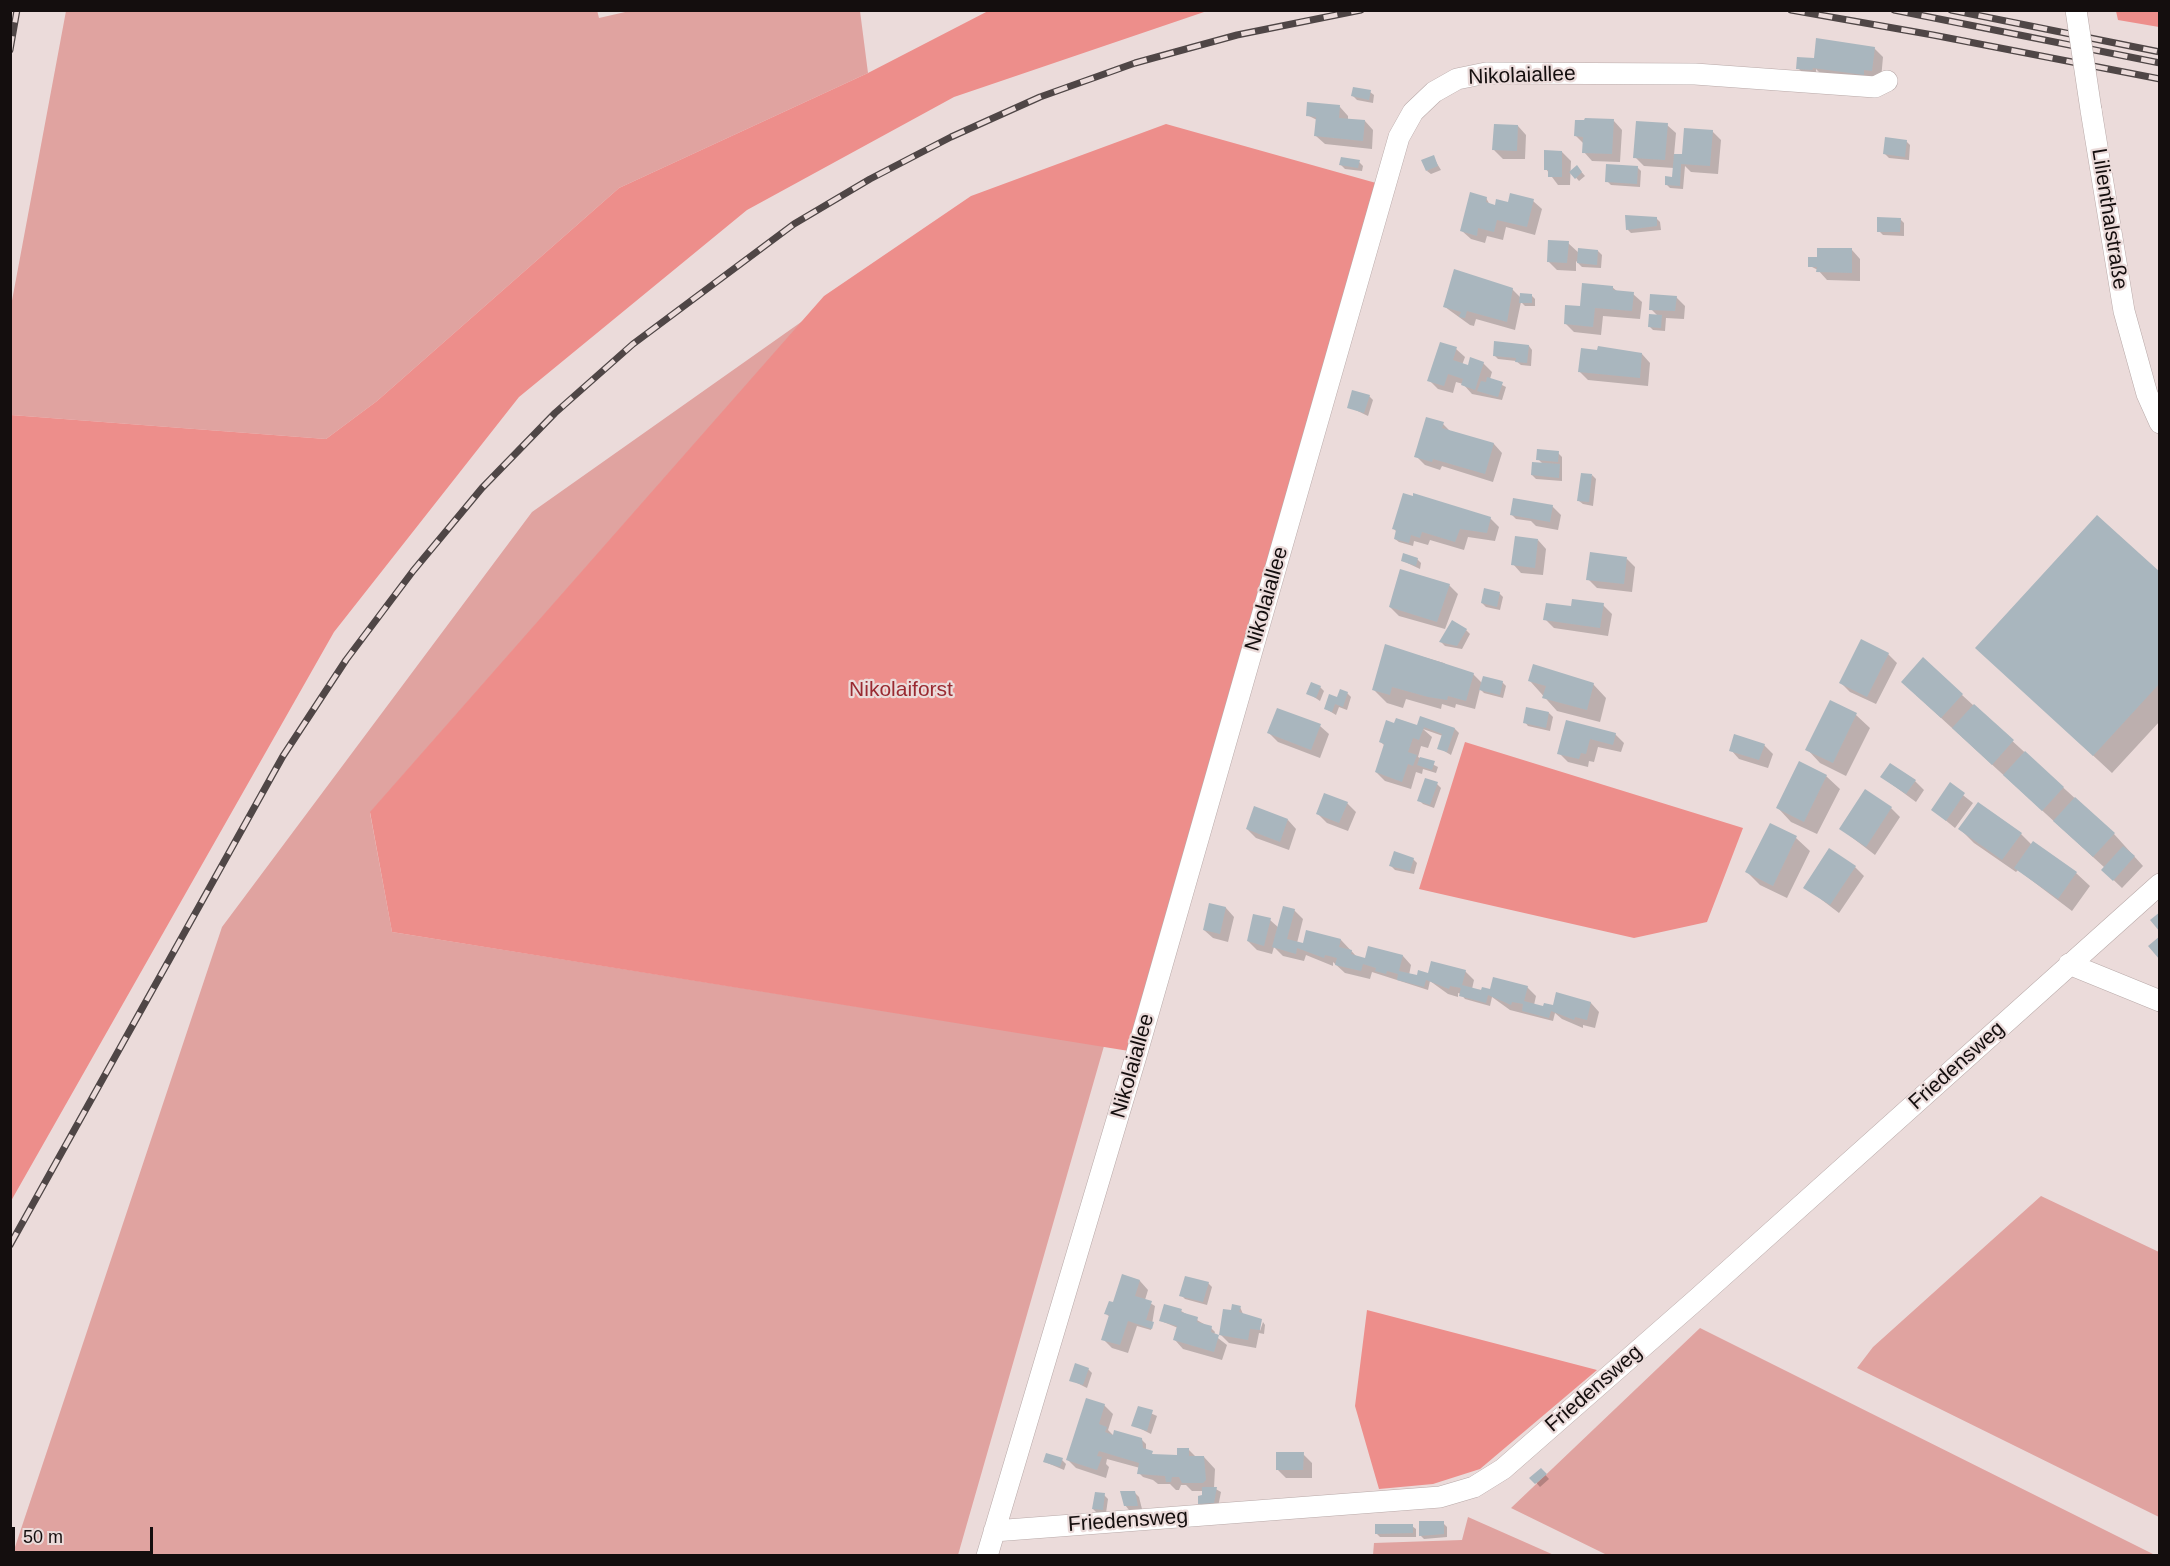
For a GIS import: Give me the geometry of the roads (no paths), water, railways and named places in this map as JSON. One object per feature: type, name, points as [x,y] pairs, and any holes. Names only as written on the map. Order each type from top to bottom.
[{"type":"street","name":"Lilienthalstraße","points":[[2076,10],[2124,311],[2146,394],[2160,423]]},
{"type":"street","name":"Nikolaiallee","points":[[987,1556],[1136,1056],[1399,137],[1413,112],[1434,92],[1457,78],[1486,73],[1695,74],[1875,87],[1887,81]]},
{"type":"street","name":"Friedensweg","points":[[994,1531],[1440,1497],[1474,1487],[1503,1469],[1697,1299],[2160,884]]},
{"type":"street","points":[[2069,964],[2160,1001]]},
{"type":"railway","points":[[10,50],[17,10]]},
{"type":"railway","points":[[10,1245],[283,756],[346,660],[413,571],[482,488],[555,413],[633,344],[794,224],[870,179],[951,137],[1040,97],[1135,63],[1237,35],[1361,10]]},
{"type":"railway","points":[[1791,10],[2160,79]]},
{"type":"railway","points":[[1894,10],[2160,63]]},
{"type":"railway","points":[[1951,10],[2160,52]]},
{"type":"park label","name":"Nikolaiforst","points":[[901,690]]}]
